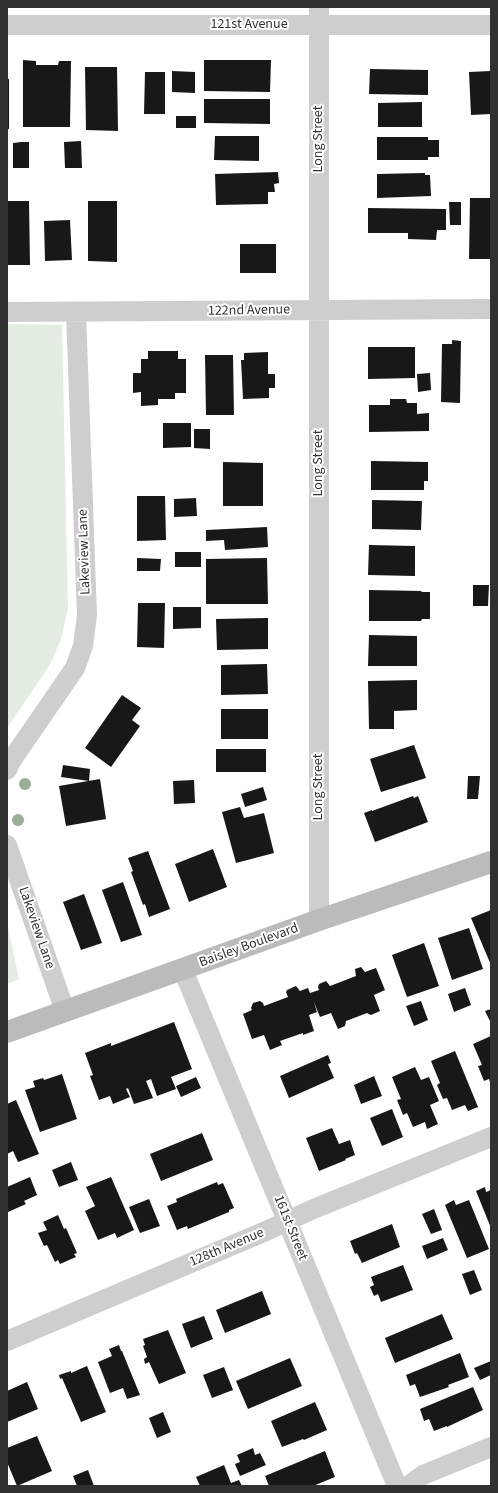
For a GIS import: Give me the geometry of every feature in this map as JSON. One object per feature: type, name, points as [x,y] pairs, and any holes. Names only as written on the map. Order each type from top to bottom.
[{"type":"main road","name":"Baisley Boulevard","points":[[7,1032],[319,920],[491,862]]},
{"type":"street","name":"121st Avenue","points":[[7,25],[319,16],[491,25]]},
{"type":"street","name":"Long Street","points":[[319,16],[319,920]]},
{"type":"street","name":"122nd Avenue","points":[[7,312],[491,309]]},
{"type":"street","name":"Lakeview Lane","points":[[7,770],[75,668],[83,646],[87,615],[76,312]]},
{"type":"street","name":"Lakeview Lane","points":[[7,845],[65,1011]]},
{"type":"street","name":"161st Street","points":[[183,970],[397,1486]]},
{"type":"street","name":"128th Avenue","points":[[7,1341],[310,1210],[491,1137]]},
{"type":"street","points":[[408,1486],[423,1475],[491,1447]]},
{"type":"shaded area","points":[[7,324],[62,325],[68,608],[61,640],[49,666],[7,728]]},
{"type":"shaded area","points":[[7,922],[19,979],[7,984]]},
{"type":"building","points":[[23,60],[36,61],[36,65],[58,65],[59,61],[71,61],[70,127],[23,127]]},
{"type":"building","points":[[204,60],[271,60],[270,92],[204,91]]},
{"type":"building","points":[[85,67],[117,67],[118,131],[86,130]]},
{"type":"building","points":[[370,69],[428,70],[428,95],[369,94]]},
{"type":"building","points":[[172,71],[195,72],[195,93],[172,92]]},
{"type":"building","points":[[491,71],[491,114],[471,115],[469,72]]},
{"type":"building","points":[[145,72],[165,72],[165,114],[144,114]]},
{"type":"building","points":[[7,79],[9,79],[9,129],[7,129]]},
{"type":"building","points":[[204,99],[270,99],[270,124],[204,123]]},
{"type":"building","points":[[422,102],[422,127],[378,127],[378,103]]},
{"type":"building","points":[[176,116],[196,116],[196,128],[176,128]]},
{"type":"building","points":[[215,136],[259,136],[259,161],[214,160]]},
{"type":"building","points":[[377,137],[428,137],[428,140],[439,140],[439,157],[428,157],[428,160],[377,160]]},
{"type":"building","points":[[81,141],[82,168],[65,168],[64,142]]},
{"type":"building","points":[[29,142],[29,168],[13,168],[13,143]]},
{"type":"building","points":[[278,172],[279,183],[274,184],[275,192],[268,192],[268,204],[216,205],[215,174]]},
{"type":"building","points":[[425,173],[425,175],[430,175],[431,196],[377,198],[377,174]]},
{"type":"building","points":[[470,198],[491,198],[491,259],[469,259]]},
{"type":"building","points":[[7,201],[29,201],[30,265],[7,265]]},
{"type":"building","points":[[88,201],[117,201],[117,262],[88,261]]},
{"type":"building","points":[[449,202],[461,202],[461,225],[450,225]]},
{"type":"building","points":[[368,208],[446,209],[446,230],[437,230],[436,240],[408,239],[408,233],[368,233]]},
{"type":"building","points":[[70,220],[72,260],[45,261],[44,221]]},
{"type":"building","points":[[240,244],[276,244],[276,273],[240,273]]},
{"type":"building","points":[[452,340],[461,341],[460,403],[441,402],[442,344],[452,344]]},
{"type":"building","points":[[368,347],[415,347],[415,378],[368,379]]},
{"type":"building","points":[[148,351],[178,351],[178,359],[186,359],[186,393],[175,393],[175,399],[158,399],[158,405],[141,406],[141,392],[133,393],[133,373],[141,373],[141,359],[148,359]]},
{"type":"building","points":[[268,352],[268,374],[275,374],[275,388],[269,388],[269,398],[243,399],[241,360],[244,360],[244,353]]},
{"type":"building","points":[[205,355],[233,355],[234,415],[206,415]]},
{"type":"building","points":[[430,373],[431,390],[418,392],[417,374]]},
{"type":"building","points":[[390,399],[406,399],[407,403],[417,403],[417,414],[429,413],[429,431],[369,432],[369,405],[390,405]]},
{"type":"building","points":[[163,423],[191,423],[191,447],[163,448]]},
{"type":"building","points":[[194,429],[210,429],[210,449],[194,448]]},
{"type":"building","points":[[371,461],[428,462],[428,481],[424,481],[424,490],[371,490]]},
{"type":"building","points":[[223,462],[263,463],[263,506],[223,506]]},
{"type":"building","points":[[137,496],[165,496],[166,540],[137,541]]},
{"type":"building","points":[[196,498],[197,516],[174,517],[174,499]]},
{"type":"building","points":[[372,500],[422,501],[421,530],[372,529]]},
{"type":"building","points":[[267,527],[268,547],[225,550],[224,540],[206,541],[206,530]]},
{"type":"building","points":[[369,545],[415,546],[415,576],[368,575]]},
{"type":"building","points":[[175,552],[201,552],[201,567],[175,567]]},
{"type":"building","points":[[137,558],[161,559],[160,571],[137,571]]},
{"type":"building","points":[[267,558],[268,604],[206,604],[206,559]]},
{"type":"building","points":[[473,585],[489,585],[488,606],[473,606]]},
{"type":"building","points":[[369,590],[430,592],[430,619],[422,619],[421,621],[369,621]]},
{"type":"building","points":[[138,603],[165,603],[164,648],[137,647]]},
{"type":"building","points":[[173,607],[201,607],[201,628],[173,629]]},
{"type":"building","points":[[268,618],[268,649],[217,650],[216,619]]},
{"type":"building","points":[[369,635],[417,636],[417,666],[368,666]]},
{"type":"building","points":[[267,664],[268,694],[221,695],[221,665]]},
{"type":"building","points":[[417,680],[417,710],[394,711],[394,729],[369,729],[368,681]]},
{"type":"building","points":[[122,695],[141,708],[132,720],[140,726],[111,767],[85,748]]},
{"type":"building","points":[[221,709],[268,709],[268,739],[221,739]]},
{"type":"building","points":[[414,745],[426,778],[381,792],[370,759]]},
{"type":"building","points":[[216,749],[266,749],[266,772],[216,772]]},
{"type":"building","points":[[63,765],[90,769],[89,781],[61,777]]},
{"type":"building","points":[[468,776],[480,776],[478,799],[467,799]]},
{"type":"building","points":[[100,779],[106,819],[66,826],[59,786]]},
{"type":"building","points":[[194,780],[195,803],[174,804],[173,781]]},
{"type":"building","points":[[263,787],[267,800],[245,807],[241,794]]},
{"type":"building","points":[[413,796],[414,798],[418,796],[428,822],[375,842],[364,813]]},
{"type":"building","points":[[240,807],[244,818],[264,813],[274,853],[236,863],[222,812]]},
{"type":"building","points":[[213,849],[227,887],[189,902],[175,864]]},
{"type":"building","points":[[148,851],[170,909],[149,917],[131,872],[133,871],[128,858]]},
{"type":"building","points":[[123,882],[142,935],[121,942],[102,890]]},
{"type":"building","points":[[84,894],[102,943],[81,950],[63,902]]},
{"type":"building","points":[[491,910],[491,965],[471,918]]},
{"type":"building","points":[[469,928],[483,969],[452,980],[438,938]]},
{"type":"building","points":[[424,943],[439,986],[407,997],[392,955]]},
{"type":"building","points":[[361,967],[365,972],[376,968],[385,990],[374,995],[380,1011],[371,1015],[367,1013],[346,1021],[345,1026],[338,1029],[331,1013],[320,1017],[314,1002],[317,1012],[309,1015],[314,1031],[280,1041],[282,1045],[270,1050],[264,1035],[252,1039],[243,1014],[252,1010],[251,1008],[253,1003],[260,1001],[264,1006],[288,997],[286,992],[287,990],[296,986],[300,991],[308,988],[310,993],[319,990],[319,984],[326,981],[330,986],[356,976],[355,969]]},
{"type":"building","points":[[465,988],[471,1005],[454,1012],[448,994]]},
{"type":"building","points":[[421,1001],[428,1020],[414,1026],[406,1006]]},
{"type":"building","points":[[491,1009],[491,1023],[485,1011]]},
{"type":"building","points":[[174,1022],[192,1069],[171,1077],[176,1089],[157,1096],[151,1079],[146,1081],[153,1098],[134,1104],[128,1088],[126,1089],[130,1097],[113,1104],[110,1096],[99,1100],[90,1076],[93,1075],[85,1053],[111,1043],[111,1046]]},
{"type":"building","points":[[491,1036],[491,1085],[489,1079],[484,1081],[478,1066],[482,1065],[473,1044]]},
{"type":"building","points":[[455,1051],[478,1107],[468,1111],[465,1105],[452,1110],[447,1098],[443,1099],[437,1085],[440,1083],[431,1061]]},
{"type":"building","points":[[328,1055],[331,1063],[328,1064],[334,1078],[289,1098],[280,1076]]},
{"type":"building","points":[[415,1067],[421,1080],[429,1077],[439,1101],[430,1105],[438,1124],[427,1129],[425,1122],[413,1127],[407,1113],[403,1115],[397,1100],[401,1099],[392,1077]]},
{"type":"building","points":[[62,1074],[77,1119],[40,1132],[25,1090],[35,1087],[33,1081],[43,1078],[44,1080]]},
{"type":"building","points":[[374,1076],[382,1096],[361,1104],[354,1085]]},
{"type":"building","points":[[196,1077],[201,1088],[181,1097],[176,1086]]},
{"type":"building","points":[[16,1100],[39,1154],[18,1162],[13,1151],[7,1154],[7,1104]]},
{"type":"building","points":[[392,1109],[403,1137],[382,1146],[370,1118]]},
{"type":"building","points":[[332,1128],[339,1144],[350,1140],[355,1155],[319,1171],[306,1138]]},
{"type":"building","points":[[202,1133],[213,1160],[161,1181],[150,1154]]},
{"type":"building","points":[[71,1162],[78,1180],[59,1187],[52,1170]]},
{"type":"building","points":[[30,1177],[37,1195],[24,1201],[26,1204],[8,1212],[7,1187]]},
{"type":"building","points":[[111,1177],[134,1230],[117,1238],[115,1233],[98,1240],[85,1211],[95,1206],[86,1187]]},
{"type":"building","points":[[217,1182],[218,1185],[223,1183],[234,1208],[229,1210],[229,1212],[188,1229],[187,1226],[177,1230],[167,1206],[177,1202],[176,1199]]},
{"type":"building","points":[[485,1187],[486,1192],[491,1190],[491,1228],[476,1191]]},
{"type":"building","points":[[149,1199],[160,1226],[140,1233],[129,1207]]},
{"type":"building","points":[[454,1200],[456,1205],[469,1200],[489,1249],[467,1258],[445,1205]]},
{"type":"building","points":[[434,1209],[442,1230],[431,1234],[422,1214]]},
{"type":"building","points":[[58,1215],[64,1229],[66,1228],[77,1253],[74,1254],[76,1257],[60,1264],[58,1260],[55,1262],[47,1245],[44,1246],[38,1233],[47,1230],[43,1222]]},
{"type":"building","points":[[392,1224],[400,1247],[362,1263],[357,1253],[355,1254],[350,1241]]},
{"type":"building","points":[[443,1238],[448,1250],[427,1259],[422,1246]]},
{"type":"building","points":[[403,1265],[413,1290],[381,1302],[378,1294],[374,1296],[370,1287],[374,1285],[371,1277]]},
{"type":"building","points":[[474,1270],[482,1290],[470,1295],[462,1274]]},
{"type":"building","points":[[262,1291],[271,1314],[225,1333],[216,1310]]},
{"type":"building","points":[[442,1314],[453,1339],[395,1363],[385,1338]]},
{"type":"building","points":[[204,1316],[213,1339],[191,1348],[182,1324]]},
{"type":"building","points":[[168,1330],[186,1373],[159,1384],[149,1362],[145,1364],[144,1359],[147,1357],[143,1346],[145,1345],[143,1339]]},
{"type":"building","points":[[119,1345],[140,1395],[127,1399],[123,1388],[110,1393],[98,1362],[112,1356],[109,1349]]},
{"type":"building","points":[[460,1353],[469,1377],[448,1385],[449,1387],[420,1397],[415,1384],[410,1386],[406,1375]]},
{"type":"building","points":[[290,1358],[302,1386],[248,1409],[236,1381]]},
{"type":"building","points":[[491,1361],[491,1375],[480,1380],[474,1368]]},
{"type":"building","points":[[87,1366],[106,1412],[81,1422],[62,1378],[60,1379],[59,1375],[71,1371],[71,1373]]},
{"type":"building","points":[[224,1367],[233,1390],[212,1398],[203,1375]]},
{"type":"building","points":[[27,1382],[38,1409],[7,1422],[7,1391]]},
{"type":"building","points":[[473,1387],[483,1410],[447,1427],[434,1431],[429,1419],[424,1421],[420,1409]]},
{"type":"building","points":[[315,1402],[327,1430],[304,1440],[303,1439],[282,1447],[271,1421]]},
{"type":"building","points":[[163,1412],[171,1432],[157,1438],[149,1418]]},
{"type":"building","points":[[37,1436],[52,1471],[17,1486],[7,1462],[7,1448]]},
{"type":"building","points":[[253,1448],[255,1455],[260,1453],[266,1465],[240,1476],[235,1464],[240,1462],[237,1455]]},
{"type":"building","points":[[325,1451],[335,1477],[313,1486],[269,1486],[265,1476]]},
{"type":"building","points":[[224,1465],[231,1483],[239,1480],[242,1486],[200,1486],[196,1477]]},
{"type":"building","points":[[88,1470],[94,1486],[77,1486],[73,1476]]}]
